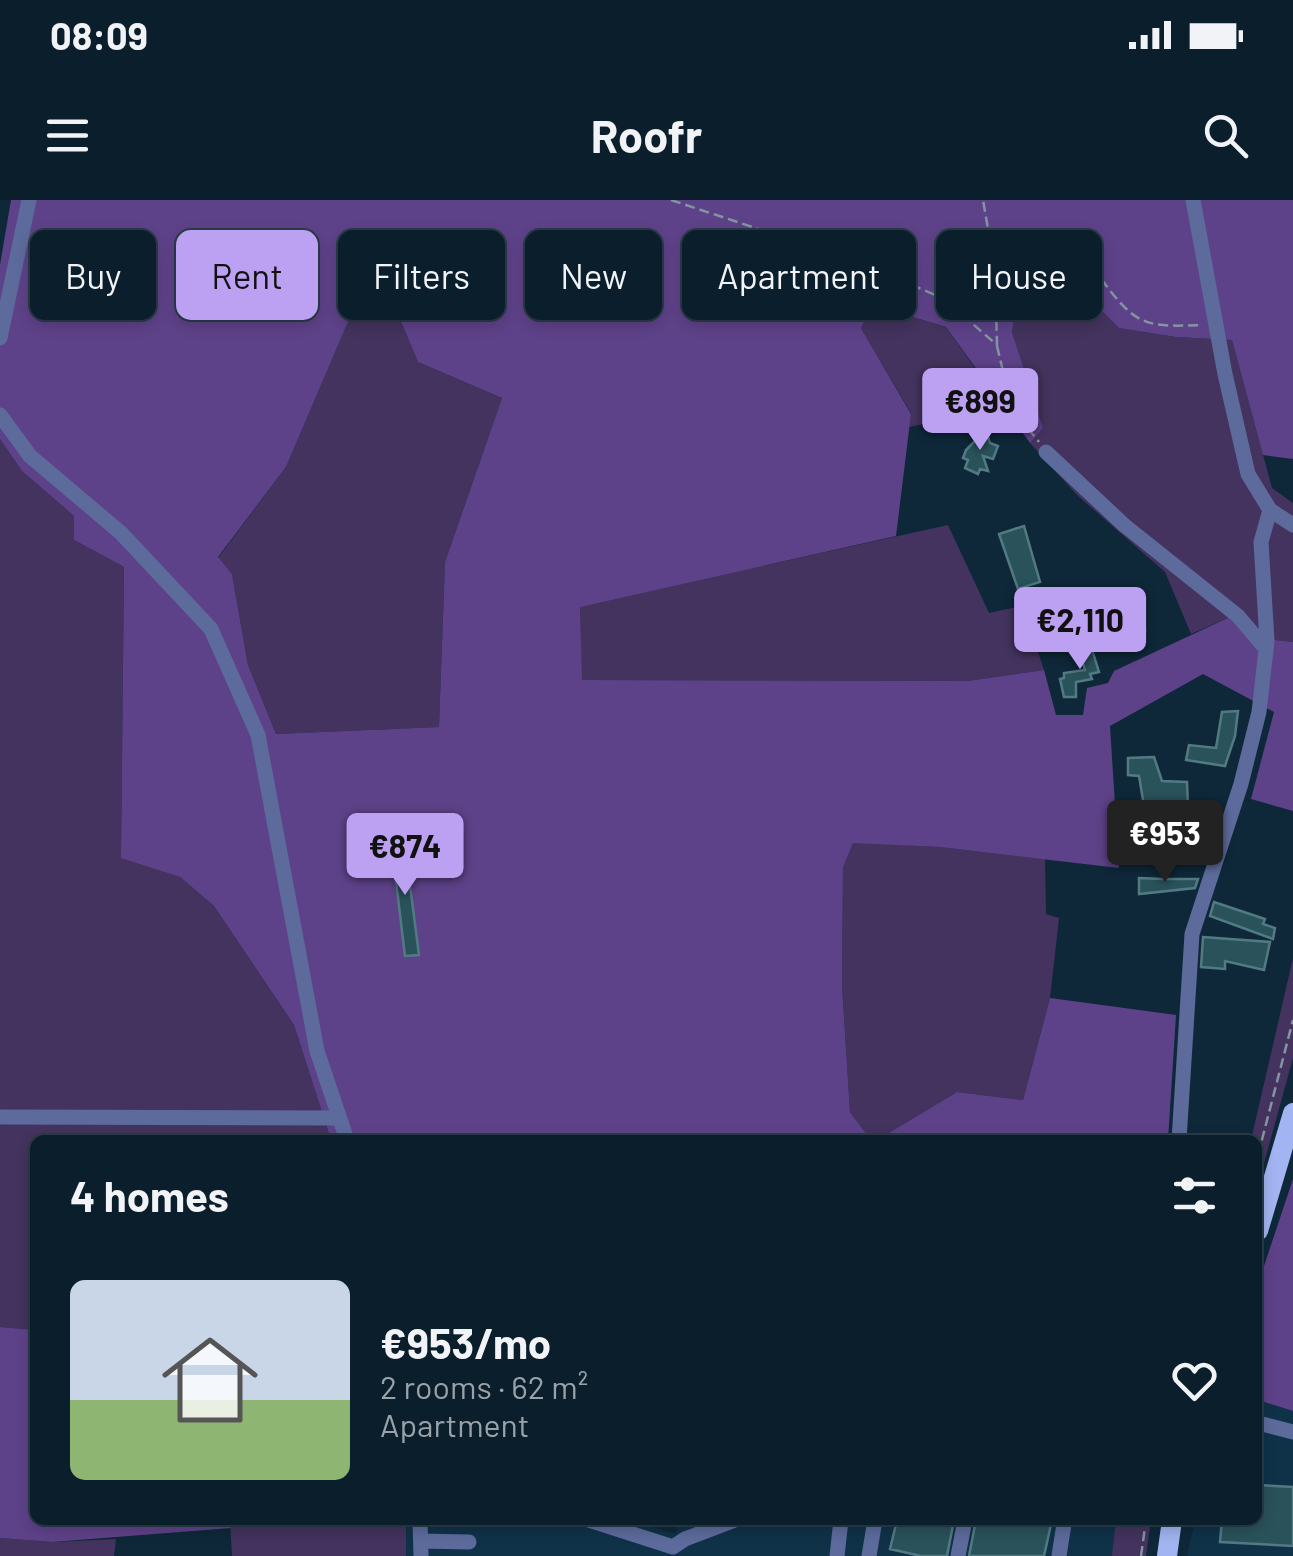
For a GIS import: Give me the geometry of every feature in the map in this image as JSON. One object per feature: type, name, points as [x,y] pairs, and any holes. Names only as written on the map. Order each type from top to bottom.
[{"type":"main road","points":[[1262,1218],[1293,1113]]},
{"type":"main road","points":[[1167,1556],[1171,1525]]},
{"type":"street","points":[[0,338],[28,200]]},
{"type":"street","points":[[1194,200],[1248,474],[1270,510],[1293,525]]},
{"type":"street","points":[[0,415],[30,456],[122,533],[211,629],[258,736],[314,1036],[345,1135]]},
{"type":"street","points":[[1046,452],[1124,524],[1238,616],[1266,649]]},
{"type":"street","points":[[1179,1135],[1192,934],[1255,734],[1266,649],[1260,566],[1270,510]]},
{"type":"street","points":[[0,1117],[338,1118]]},
{"type":"street","points":[[1262,1424],[1293,1432]]},
{"type":"street","points":[[603,1525],[674,1551],[685,1539],[722,1525]]},
{"type":"street","points":[[837,1556],[840,1525]]},
{"type":"street","points":[[868,1556],[874,1525]]},
{"type":"street","points":[[958,1556],[964,1525]]},
{"type":"street","points":[[1058,1556],[1064,1525]]},
{"type":"street","points":[[421,1549],[470,1542]]},
{"type":"path","points":[[671,200],[864,264],[944,299],[997,345]]},
{"type":"path","points":[[983,200],[988,230]]},
{"type":"path","points":[[1102,280],[1126,312],[1159,327],[1216,325]]},
{"type":"path","points":[[996,320],[997,345],[1012,409],[1046,452]]},
{"type":"path","points":[[1262,1140],[1293,1020]]},
{"type":"path","points":[[1141,1556],[1145,1525]]},
{"type":"shaded area","points":[[11,200],[1293,200],[1293,459],[1263,455],[1232,340],[1119,328],[1102,311],[1102,230],[936,230],[936,320],[1014,320],[1012,332],[1043,428],[1030,443],[946,327],[916,318],[916,230],[682,230],[682,320],[865,320],[861,328],[911,414],[896,536],[580,607],[582,680],[967,681],[1044,670],[1056,715],[1083,715],[1087,688],[1108,683],[1114,671],[1232,616],[1275,640],[1293,642],[1293,811],[1251,799],[1274,712],[1203,674],[1110,726],[1119,868],[940,847],[853,843],[843,867],[842,985],[850,1112],[867,1135],[329,1135],[294,1025],[214,906],[180,877],[121,858],[124,567],[74,540],[74,516],[22,471],[0,439],[0,265]],"holes":[[[338,230],[505,230],[505,320],[400,320],[418,362],[502,398],[445,562],[439,727],[276,734],[248,665],[232,574],[218,557],[286,467],[350,320],[338,320]]]},
{"type":"shaded area","points":[[1102,311],[1119,328],[1232,340],[1272,488],[1293,503],[1293,642],[1275,640],[1232,616],[1191,634],[1165,572],[1077,495],[1030,443],[1042,428],[1012,332],[1014,320],[1102,320]]},
{"type":"shaded area","points":[[916,318],[946,327],[1002,407],[909,427],[911,413],[861,328],[865,320]]},
{"type":"shaded area","points":[[400,320],[418,362],[502,398],[445,562],[439,727],[276,734],[248,665],[232,574],[218,558],[286,467],[348,322]]},
{"type":"shaded area","points":[[0,439],[22,471],[74,516],[74,540],[124,567],[121,857],[180,877],[214,906],[294,1025],[329,1135],[30,1135],[30,1330],[0,1327]]},
{"type":"shaded area","points":[[948,525],[989,613],[1060,598],[1065,637],[1037,649],[1044,670],[967,681],[581,680],[580,606]]},
{"type":"shaded area","points":[[853,842],[1045,859],[1046,914],[1059,918],[1050,998],[1023,1100],[957,1092],[885,1135],[867,1135],[850,1112],[842,985],[843,866]]},
{"type":"shaded area","points":[[1293,958],[1293,1058],[1262,1170],[1262,1135],[1252,1135]]},
{"type":"shaded area","points":[[1050,998],[1176,1015],[1168,1135],[885,1135],[957,1092],[1023,1100]]},
{"type":"shaded area","points":[[1293,1179],[1293,1411],[1262,1401],[1262,1272]]},
{"type":"shaded area","points":[[0,1327],[30,1330],[30,1525],[231,1528],[52,1542],[0,1538]]},
{"type":"shaded area","points":[[1262,1401],[1293,1411],[1293,1556],[1187,1556],[1194,1525],[1262,1525]]},
{"type":"shaded area","points":[[230,1525],[406,1525],[406,1556],[232,1556]]},
{"type":"shaded area","points":[[406,1525],[646,1525],[676,1534],[677,1525],[1116,1525],[1112,1556],[406,1556]]},
{"type":"shaded area","points":[[1115,1525],[1150,1525],[1146,1556],[1112,1556]]},
{"type":"shaded area","points":[[0,1538],[52,1542],[116,1539],[114,1556],[0,1556]]},
{"type":"building","points":[[986,430],[990,443],[998,446],[993,459],[983,456],[988,471],[980,469],[978,474],[965,468],[968,460],[963,458],[976,440],[974,434]]},
{"type":"building","points":[[1024,526],[1040,582],[1018,589],[999,534]]},
{"type":"building","points":[[1131,604],[1145,630],[1102,646],[1098,637],[1105,634],[1100,621]]},
{"type":"building","points":[[1090,643],[1099,672],[1090,674],[1092,679],[1076,682],[1076,697],[1064,697],[1060,679],[1064,673],[1085,670],[1078,646]]},
{"type":"building","points":[[1238,711],[1225,766],[1186,760],[1189,745],[1216,748],[1222,712]]},
{"type":"building","points":[[1154,757],[1162,781],[1187,782],[1190,857],[1175,858],[1171,805],[1144,806],[1139,776],[1128,775],[1128,758]]},
{"type":"building","points":[[404,839],[419,955],[405,956],[391,840]]},
{"type":"building","points":[[1139,878],[1198,879],[1195,888],[1139,894]]},
{"type":"building","points":[[1214,902],[1265,919],[1263,924],[1275,928],[1273,939],[1210,916]]},
{"type":"building","points":[[1203,937],[1270,942],[1264,970],[1225,961],[1225,969],[1201,967]]},
{"type":"building","points":[[1262,1485],[1293,1487],[1293,1546],[1220,1542],[1222,1525],[1262,1525]]},
{"type":"building","points":[[896,1525],[953,1525],[947,1556],[921,1556],[890,1549]]},
{"type":"building","points":[[975,1525],[1051,1525],[1044,1556],[969,1556]]}]
